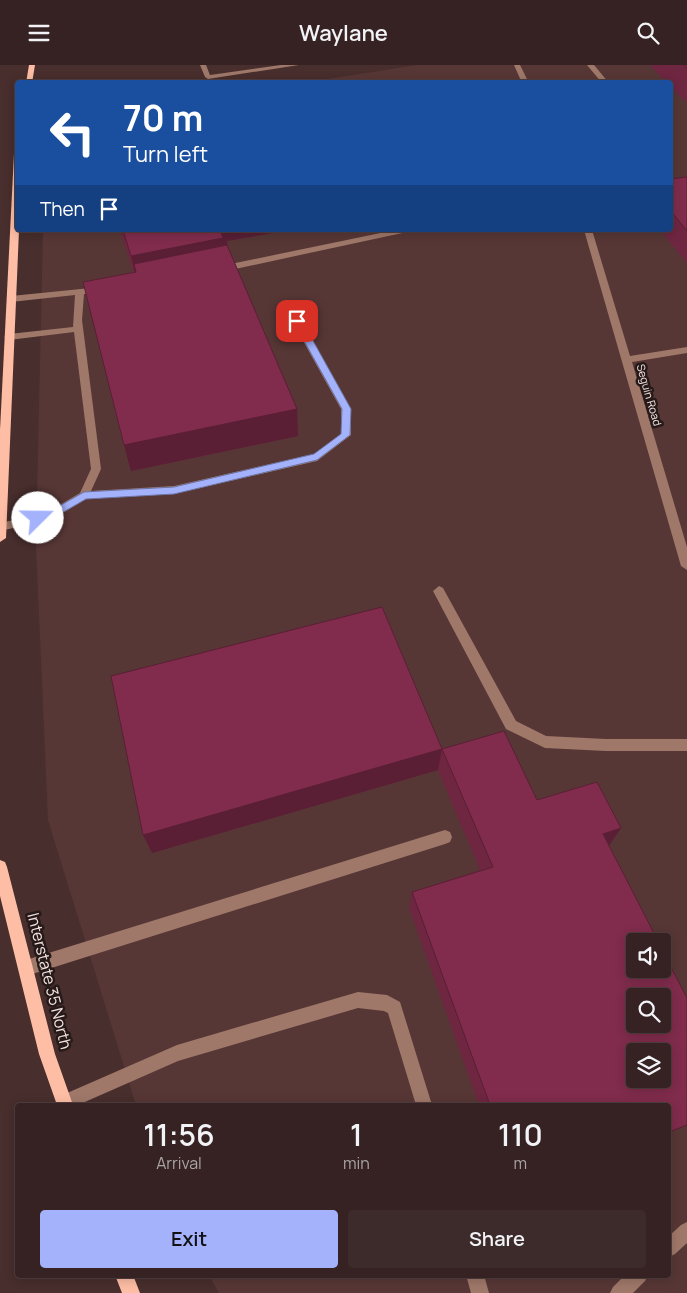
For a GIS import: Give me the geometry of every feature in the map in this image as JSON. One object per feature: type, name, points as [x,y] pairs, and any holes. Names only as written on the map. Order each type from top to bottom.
[{"type":"main road","points":[[30,80],[32,65]]},
{"type":"main road","points":[[0,538],[15,216]]},
{"type":"main road","name":"Interstate 35 North","points":[[0,867],[47,1054],[65,1103]]},
{"type":"main road","points":[[125,1278],[130,1293]]},
{"type":"street","points":[[203,65],[208,77],[296,65]]},
{"type":"street","points":[[517,65],[524,80]]},
{"type":"street","points":[[590,65],[603,80]]},
{"type":"street","points":[[211,271],[397,232]]},
{"type":"street","name":"Seguin Road","points":[[589,232],[687,566]]},
{"type":"street","points":[[11,299],[108,289]]},
{"type":"street","points":[[80,292],[77,320],[96,469],[84,495]]},
{"type":"street","points":[[0,527],[49,516],[84,495],[174,490],[317,457],[346,435],[346,409],[297,321]]},
{"type":"street","points":[[9,337],[78,329]]},
{"type":"street","points":[[626,360],[687,350]]},
{"type":"street","points":[[439,591],[511,725],[545,742],[606,745],[687,745]]},
{"type":"street","points":[[26,968],[445,837]]},
{"type":"street","points":[[67,1103],[177,1053],[358,1001],[387,1003],[394,1008],[423,1103]]},
{"type":"street","points":[[671,1246],[687,1231]]},
{"type":"street","points":[[476,1278],[480,1293]]},
{"type":"street","points":[[619,1293],[636,1278]]},
{"type":"shaded area","points":[[417,65],[687,65],[687,1293],[219,1293],[211,1278],[671,1278],[671,1103],[135,1103],[48,820],[36,545],[43,232],[673,232],[673,80],[322,80]]},
{"type":"building","points":[[687,177],[687,231],[673,214],[673,179]]},
{"type":"building","points":[[124,232],[221,232],[223,238],[131,256]]},
{"type":"building","points":[[227,245],[297,409],[124,445],[83,282],[136,272],[134,264]]},
{"type":"building","points":[[382,607],[442,749],[143,835],[111,676]]},
{"type":"building","points":[[504,731],[537,800],[597,782],[621,828],[603,834],[654,933],[626,933],[626,978],[671,978],[671,967],[687,998],[687,1125],[671,1131],[671,1103],[489,1103],[412,892],[493,867],[442,749]]},
{"type":"route","points":[[38,518],[49,516],[84,495],[174,490],[317,457],[346,435],[346,409],[297,321]]}]
